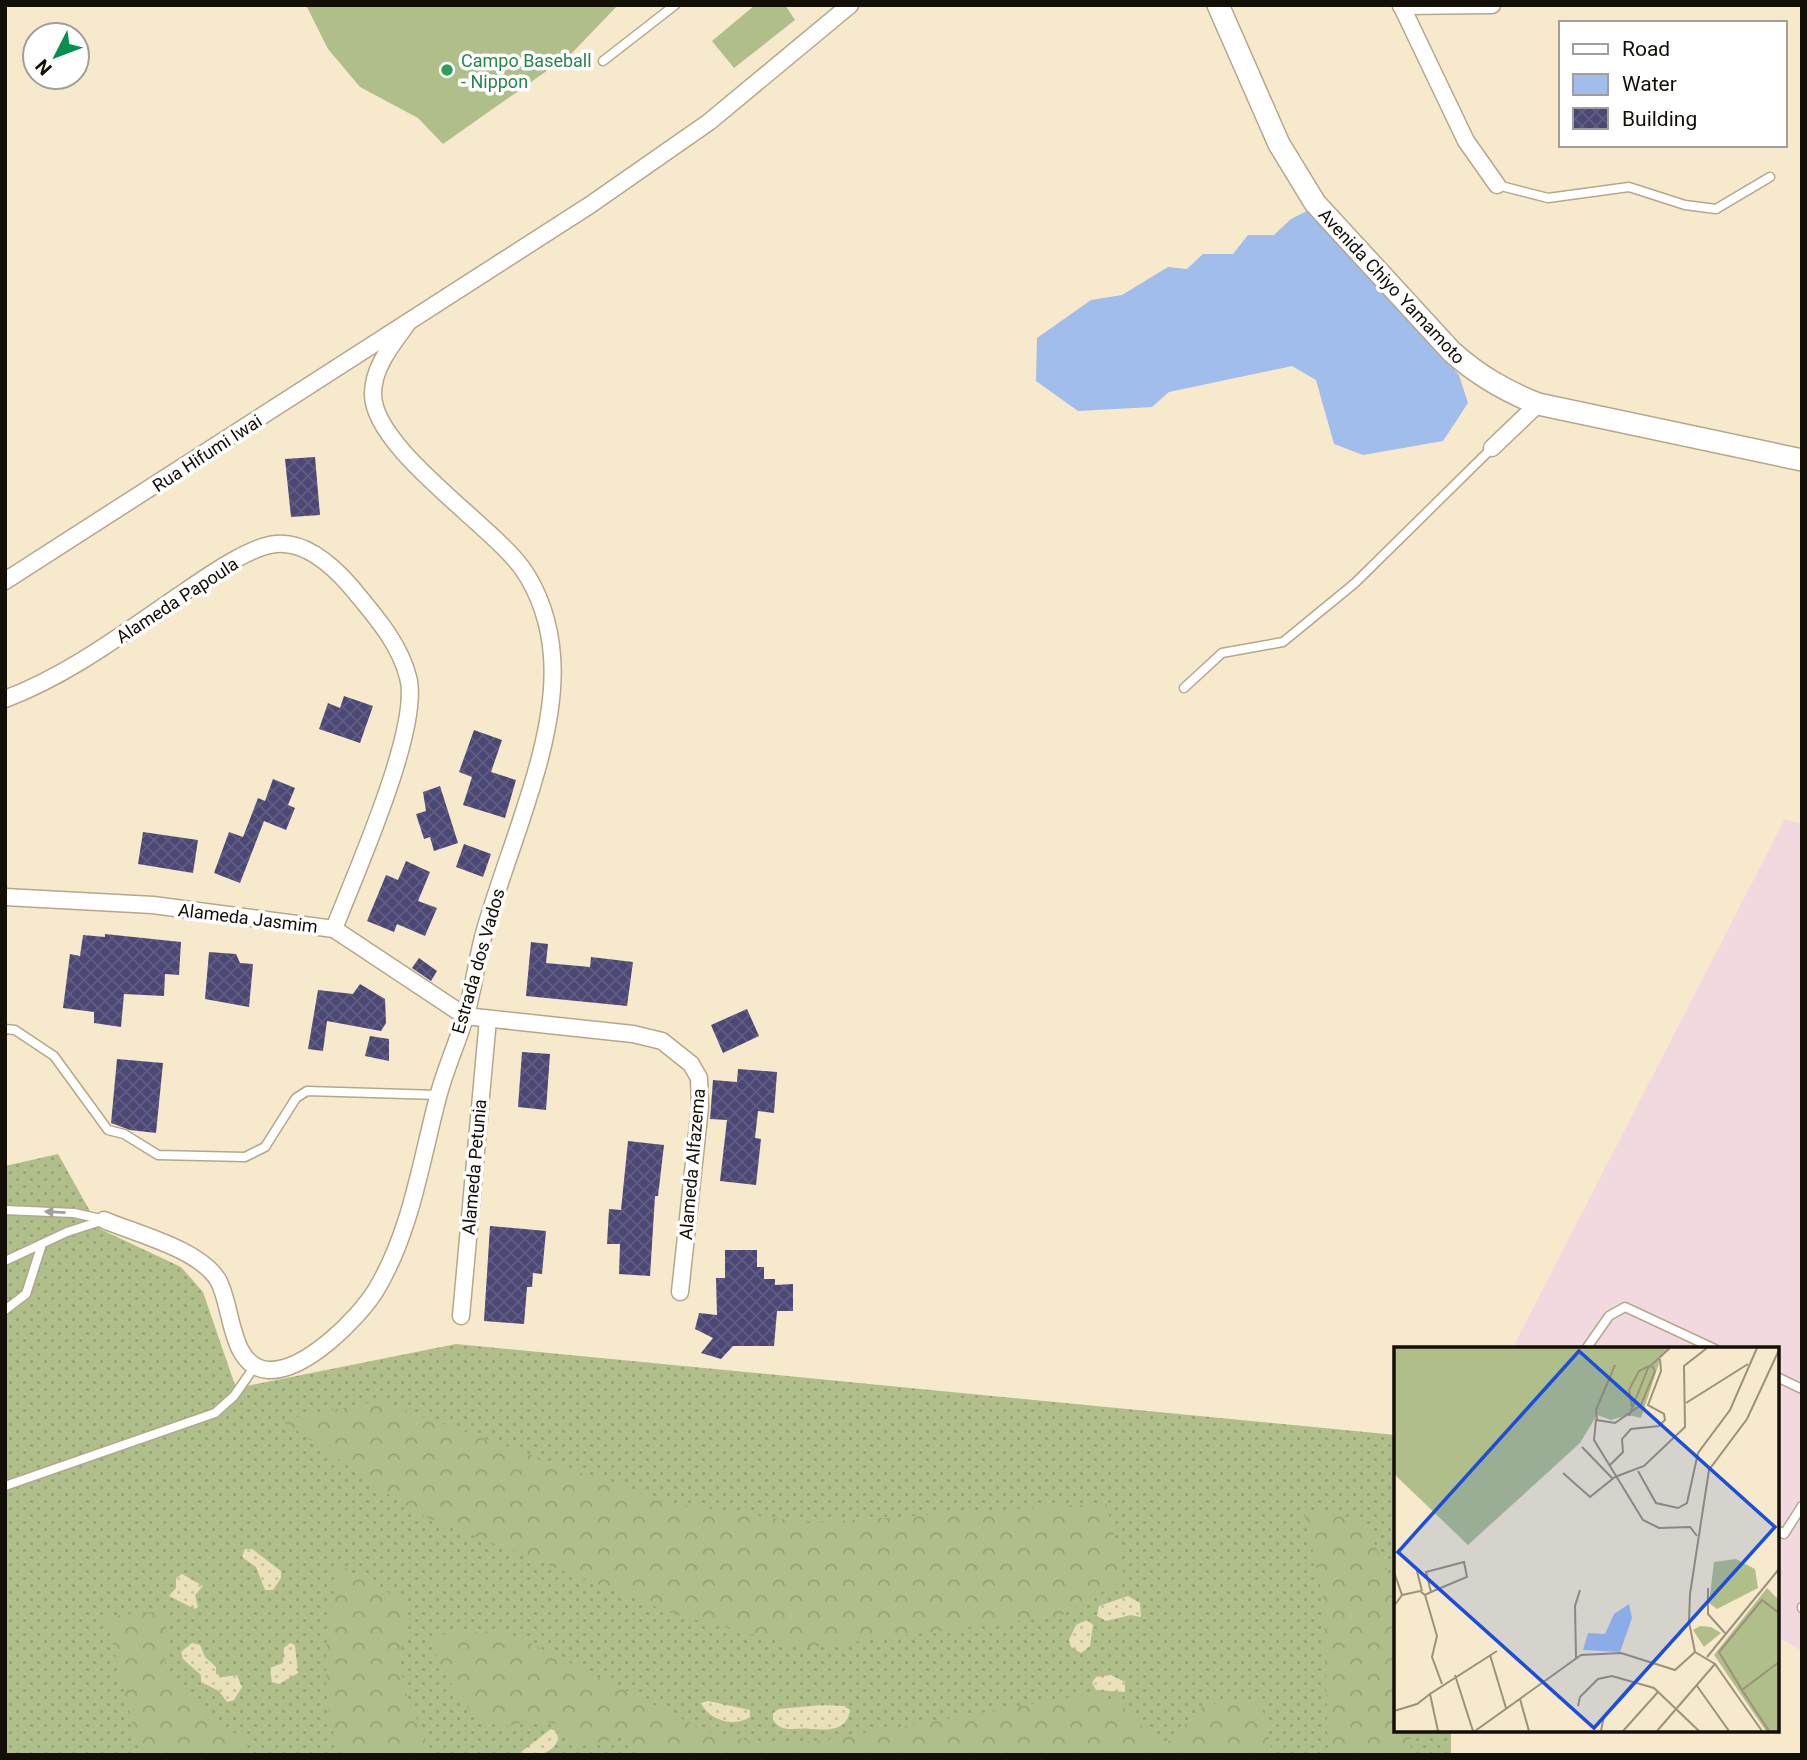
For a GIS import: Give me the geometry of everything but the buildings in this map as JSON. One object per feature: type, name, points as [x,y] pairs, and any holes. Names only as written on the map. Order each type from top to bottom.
[{"type":"street","name":"Rua Hifumi Iwai","points":[[5,581],[407,324],[709,122],[849,5]]},
{"type":"street","name":"Avenida Chiyo Yamamoto","points":[[1218,5],[1279,144],[1315,203],[1452,352],[1503,391],[1538,404],[1802,460]]},
{"type":"street","points":[[1493,5],[1401,6],[1466,141],[1497,185]]},
{"type":"street","name":"Estrada dos Vados","points":[[255,1366],[268,1370],[282,1368],[333,1339],[359,1313],[376,1289],[410,1209],[438,1095],[465,1016],[484,932],[542,748],[550,713],[552,655],[538,596],[523,569],[498,540],[422,472],[382,421],[373,398],[375,376],[384,357],[407,324]]},
{"type":"street","points":[[1492,448],[1538,404]]},
{"type":"street","name":"Alameda Papoula","points":[[5,699],[30,690],[94,653],[229,563],[276,544],[308,551],[335,568],[384,627],[400,653],[412,701],[377,816],[334,929]]},
{"type":"street","name":"Alameda Jasmim","points":[[5,897],[153,905],[334,929],[465,1016]]},
{"type":"street","name":"Alameda Alfazema","points":[[465,1016],[633,1034],[662,1041],[691,1064],[699,1078],[700,1107],[680,1292]]},
{"type":"street","name":"Alameda Petunia","points":[[461,1316],[488,1018]]},
{"type":"street","points":[[104,1220],[195,1258],[211,1270],[224,1294],[239,1347],[255,1366]]},
{"type":"lane","points":[[603,61],[676,5]]},
{"type":"lane","points":[[1497,185],[1548,198],[1629,187],[1685,205],[1716,209],[1770,177]]},
{"type":"lane","points":[[1184,688],[1222,653],[1283,642],[1354,583],[1492,448]]},
{"type":"lane","points":[[5,1029],[15,1030],[54,1056],[108,1130],[124,1134],[158,1155],[245,1157],[265,1147],[296,1098],[307,1091],[438,1095]]},
{"type":"lane","points":[[5,1210],[74,1213],[104,1220]]},
{"type":"lane","points":[[5,1261],[104,1220]]},
{"type":"lane","points":[[5,1310],[26,1294],[42,1244]]},
{"type":"lane","points":[[1587,1347],[1609,1316],[1625,1307],[1711,1347]]},
{"type":"lane","points":[[5,1486],[215,1413],[234,1396],[255,1366]]},
{"type":"lane","points":[[1779,1378],[1802,1388]]},
{"type":"lane","points":[[1779,1531],[1784,1534],[1802,1506]]},
{"type":"shaded area","points":[[1785,819],[1802,824],[1802,1651],[1779,1638],[1779,1347],[1513,1347]]},
{"type":"green space","name":"Campo Baseball - Nippon","points":[[306,5],[618,5],[572,53],[443,144],[418,118],[360,87],[328,49]]},
{"type":"green space","points":[[755,5],[785,5],[795,20],[734,68],[712,41]]},
{"type":"green space","points":[[58,1154],[100,1229],[181,1267],[203,1292],[236,1388],[456,1344],[1394,1435],[1394,1732],[1451,1732],[1451,1755],[5,1755],[5,1166]]},
{"type":"green space","points":[[379,1401],[667,1503],[809,1523],[1106,1503],[1125,1579],[1060,1616],[805,1648],[677,1615],[418,1514],[281,1420]]},
{"type":"green space","points":[[1304,1510],[1362,1519],[1394,1584],[1394,1732],[1410,1732],[1411,1755],[1328,1755],[1324,1603]]},
{"type":"green space","points":[[340,1565],[409,1604],[399,1663],[406,1693],[432,1755],[341,1755],[326,1685],[327,1636]]},
{"type":"green space","points":[[167,1610],[165,1665],[209,1720],[244,1738],[251,1755],[140,1755],[106,1617]]},
{"type":"green space","points":[[493,1631],[522,1639],[704,1730],[762,1744],[821,1741],[1090,1694],[1121,1704],[1162,1748],[1204,1705],[1260,1698],[1273,1755],[637,1755],[624,1737],[583,1746],[558,1724],[532,1720],[505,1727],[474,1717],[438,1665],[435,1635]]},
{"type":"sand","points":[[245,1549],[252,1549],[281,1571],[281,1578],[273,1590],[265,1590],[256,1567],[242,1557]]},
{"type":"sand","points":[[182,1574],[203,1586],[195,1595],[198,1607],[195,1609],[169,1596],[176,1588],[176,1578]]},
{"type":"sand","points":[[1128,1596],[1140,1603],[1141,1617],[1131,1615],[1106,1621],[1097,1616],[1099,1606]]},
{"type":"sand","points":[[1087,1620],[1093,1625],[1090,1646],[1081,1653],[1071,1647],[1069,1640],[1076,1625]]},
{"type":"sand","points":[[192,1643],[200,1645],[205,1657],[216,1667],[216,1674],[223,1677],[237,1675],[242,1687],[234,1700],[227,1702],[219,1691],[201,1682],[201,1675],[183,1659],[181,1652]]},
{"type":"sand","points":[[290,1643],[295,1645],[298,1673],[279,1684],[272,1682],[270,1668],[283,1663],[284,1648]]},
{"type":"sand","points":[[1111,1675],[1125,1682],[1125,1692],[1096,1690],[1092,1683],[1096,1677]]},
{"type":"sand","points":[[708,1701],[750,1710],[750,1717],[737,1722],[716,1718],[701,1703]]},
{"type":"sand","points":[[844,1706],[850,1710],[845,1722],[829,1729],[790,1729],[781,1727],[773,1720],[773,1713],[779,1709]]},
{"type":"sand","points":[[551,1729],[557,1732],[558,1740],[551,1750],[541,1754],[517,1755]]},
{"type":"water","points":[[1309,210],[1459,375],[1468,403],[1443,441],[1363,455],[1334,444],[1316,380],[1292,366],[1169,392],[1152,407],[1078,411],[1036,381],[1037,338],[1091,300],[1122,295],[1168,267],[1187,269],[1203,254],[1233,254],[1248,235],[1274,235],[1291,219]]},
{"type":"place","name":"Campo Baseball - Nippon","points":[[447,70]]}]
